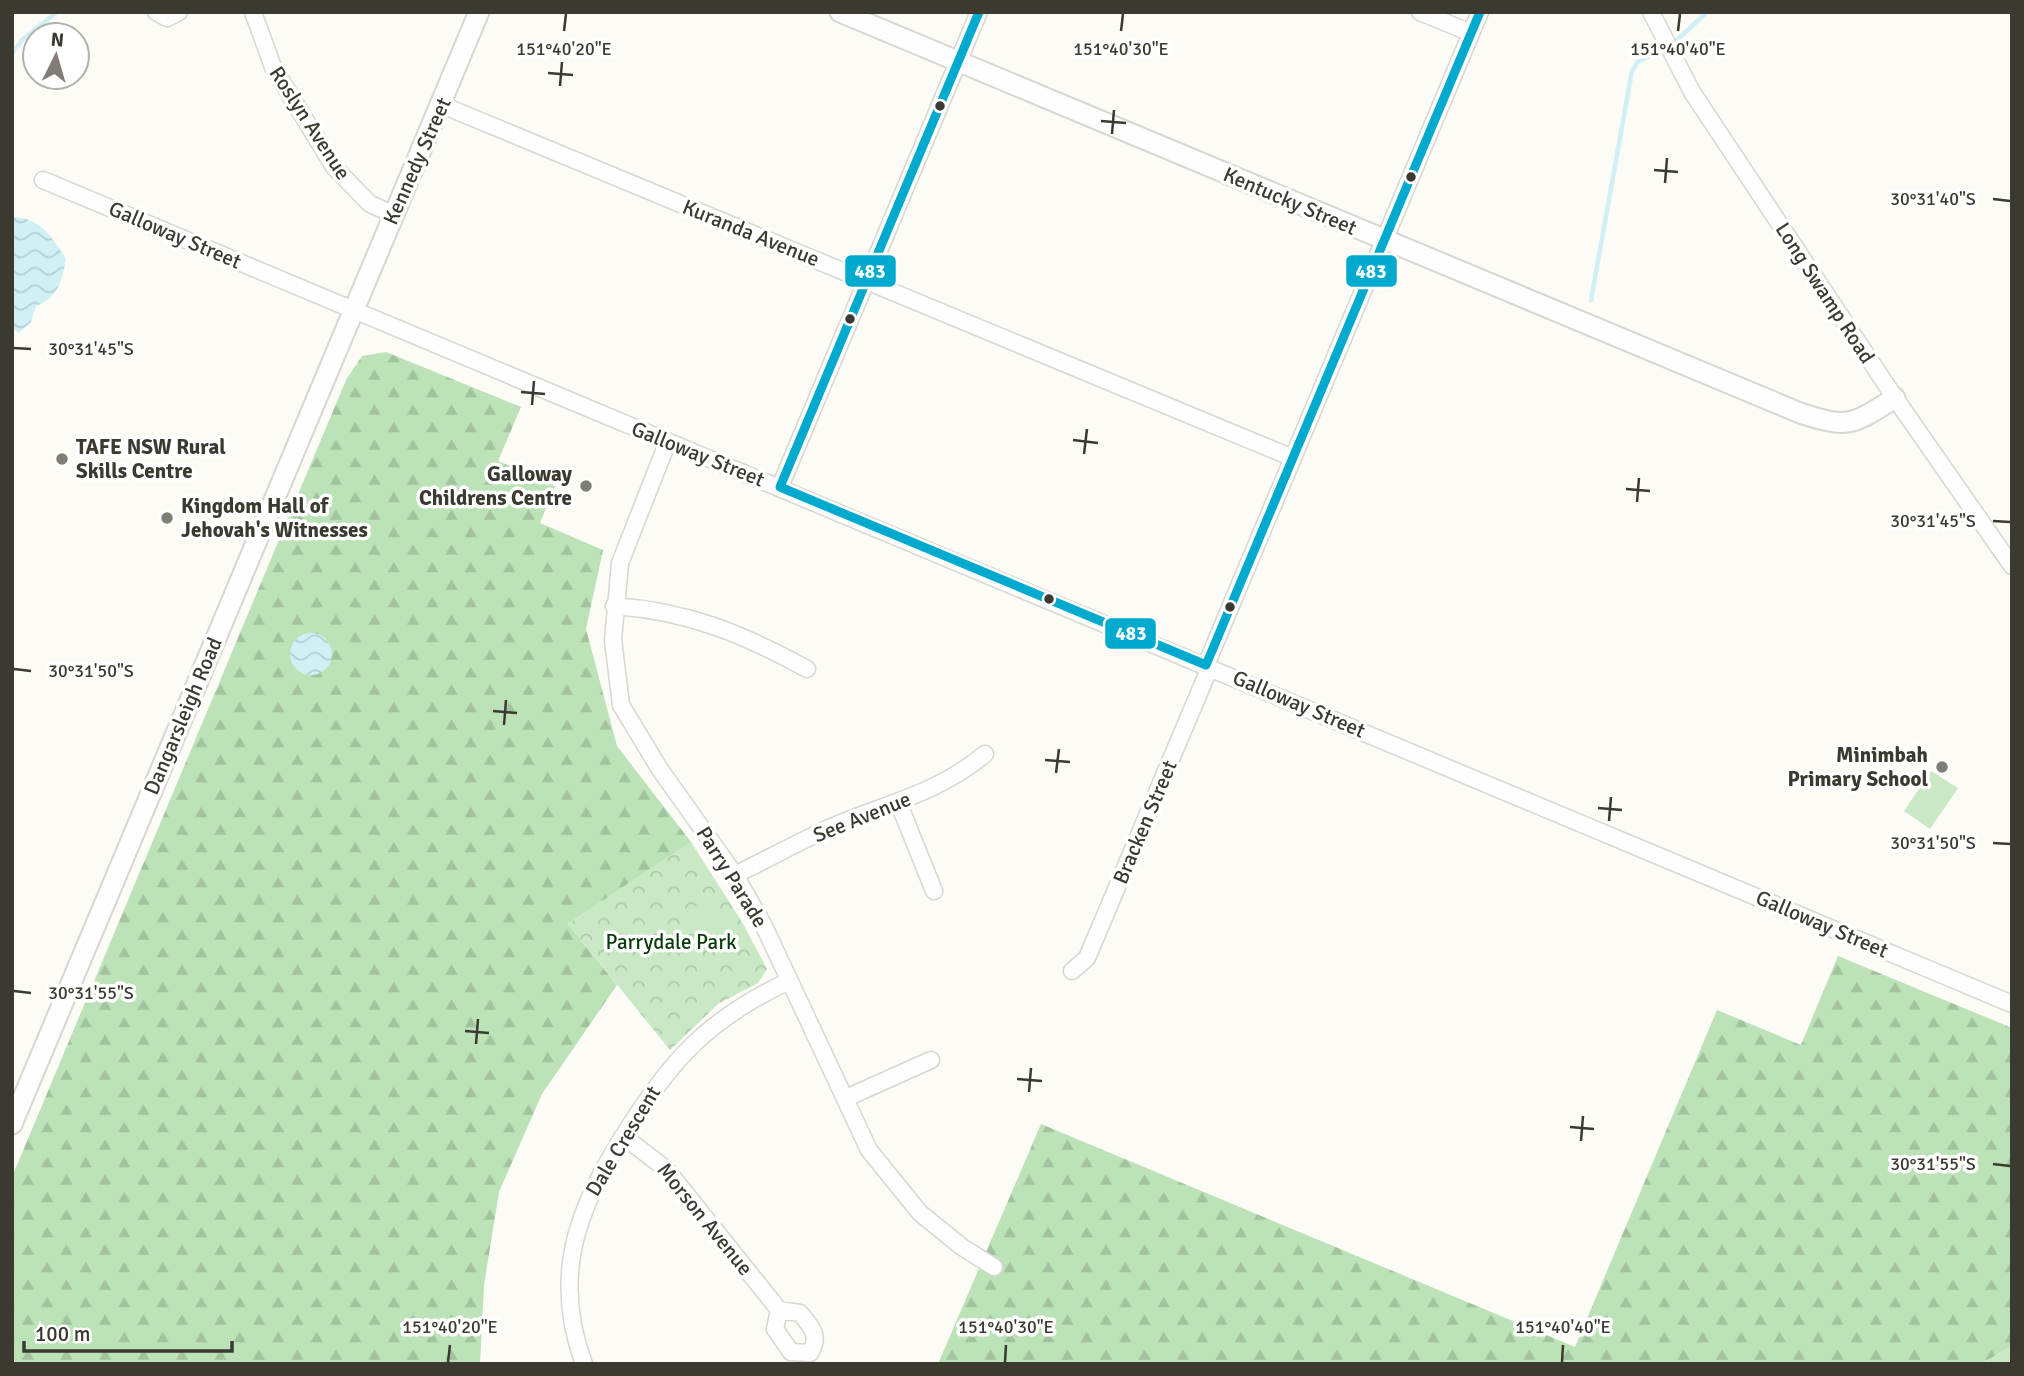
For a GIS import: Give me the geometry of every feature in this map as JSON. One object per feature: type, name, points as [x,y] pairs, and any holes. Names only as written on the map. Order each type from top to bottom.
[{"type":"street","points":[[156,12],[167,18],[179,12]]},
{"type":"street","name":"Roslyn Avenue","points":[[253,12],[272,67],[334,167],[370,204],[393,214]]},
{"type":"street","name":"Kennedy Street","points":[[354,309],[479,12]]},
{"type":"street","name":"Kentucky Street","points":[[840,12],[1827,422],[1853,424],[1895,398]]},
{"type":"street","points":[[779,487],[979,12]]},
{"type":"street","points":[[1420,12],[1471,33]]},
{"type":"street","name":"Bracken Street","points":[[1072,971],[1087,958],[1480,12]]},
{"type":"street","name":"Long Swamp Road","points":[[1651,12],[1692,92],[1895,398],[2012,566]]},
{"type":"street","name":"Kuranda Avenue","points":[[442,105],[1293,458]]},
{"type":"street","name":"Galloway Street","points":[[43,180],[2012,1004]]},
{"type":"street","name":"Dangarsleigh Road","points":[[12,1124],[354,309]]},
{"type":"street","name":"Parry Parade","points":[[668,441],[620,564],[614,606],[613,640],[621,705],[659,768],[735,875],[789,981],[869,1150],[893,1184],[920,1213],[962,1247],[994,1267]]},
{"type":"street","points":[[614,606],[659,611],[710,622],[744,636],[807,669]]},
{"type":"street","name":"See Avenue","points":[[735,875],[833,827],[899,804],[959,775],[985,754]]},
{"type":"street","points":[[899,804],[934,891]]},
{"type":"street","name":"Dale Crescent","points":[[584,1364],[571,1311],[569,1279],[572,1248],[588,1196],[653,1087],[683,1051],[721,1018],[789,981]]},
{"type":"street","points":[[846,1098],[931,1060]]},
{"type":"street","name":"Morson Avenue","points":[[623,1136],[666,1169],[779,1310]]},
{"type":"green space","points":[[386,352],[521,407],[498,461],[555,486],[540,523],[603,550],[586,629],[617,746],[691,842],[568,924],[617,985],[542,1094],[499,1192],[484,1285],[480,1364],[12,1364],[12,1177],[346,380],[362,356]]},
{"type":"green space","points":[[1931,771],[1958,788],[1930,829],[1904,811]]},
{"type":"green space","name":"Parrydale Park","points":[[691,842],[742,922],[767,969],[758,983],[718,1004],[670,1050],[568,924]]},
{"type":"green space","points":[[706,901],[718,922],[701,932],[692,917],[686,920],[683,914]]},
{"type":"green space","points":[[1838,956],[2012,1028],[2012,1346],[1981,1364],[938,1364],[1041,1124],[1575,1347],[1717,1010],[1801,1045]]},
{"type":"green space","points":[[2012,1346],[2012,1364],[1981,1364]]},
{"type":"water","points":[[12,217],[30,220],[45,230],[66,259],[58,288],[43,303],[36,306],[31,322],[19,333],[12,328]]},
{"type":"water","points":[[311,633],[326,639],[332,654],[326,669],[311,675],[296,669],[290,654],[296,639]]},
{"type":"waterway","points":[[12,53],[23,39],[57,12]]},
{"type":"waterway","points":[[1677,40],[1707,12]]},
{"type":"waterway","points":[[1591,300],[1632,71],[1638,62],[1656,53]]},
{"type":"transit line","name":"483","points":[[979,12],[780,487],[1206,665],[1480,12]]},
{"type":"place","name":"TAFE NSW Rural Skills Centre","points":[[62,459]]},
{"type":"place","name":"Galloway Childrens Centre","points":[[586,486]]},
{"type":"place","name":"Kingdom Hall of Jehovah's Witnesses","points":[[167,518]]},
{"type":"place","name":"Minimbah Primary School","points":[[1942,767]]}]
